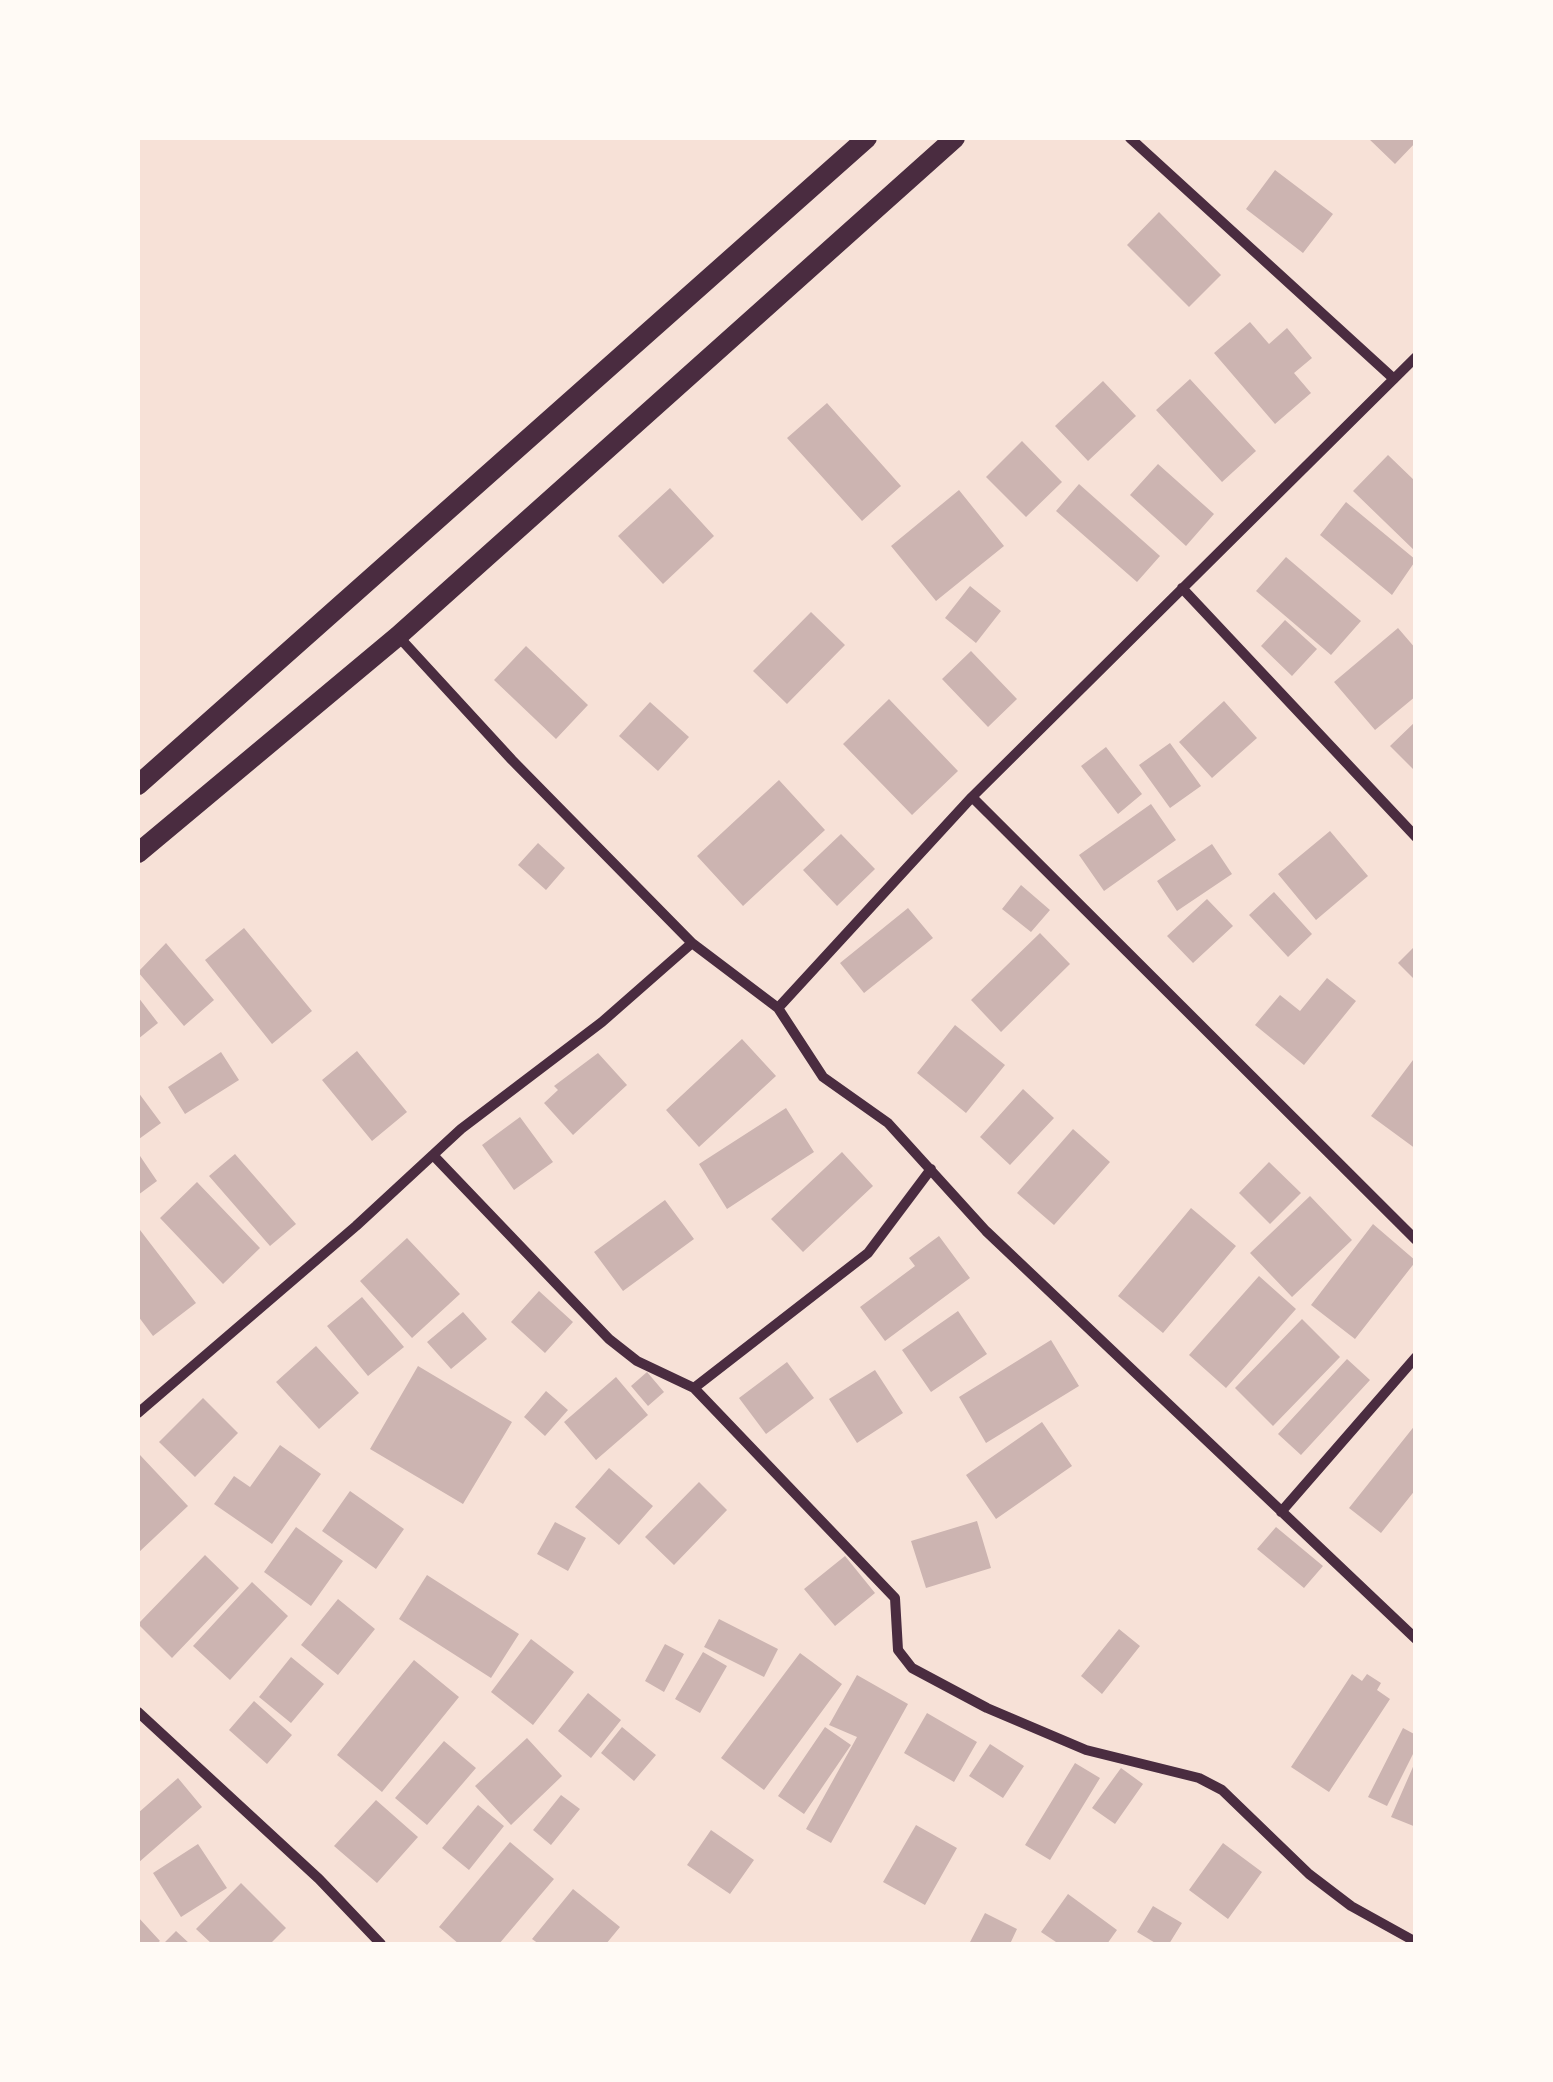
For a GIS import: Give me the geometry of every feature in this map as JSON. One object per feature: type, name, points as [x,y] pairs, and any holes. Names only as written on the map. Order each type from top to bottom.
[{"type":"main road","points":[[138,785],[867,138]]},
{"type":"main road","points":[[138,853],[398,636],[955,138]]},
{"type":"street","points":[[1130,138],[1394,378]]},
{"type":"street","points":[[778,1008],[972,797],[1416,357]]},
{"type":"street","points":[[1182,588],[1416,837]]},
{"type":"street","points":[[398,636],[512,760],[692,943],[778,1008],[822,1076],[888,1123],[986,1231],[1416,1639]]},
{"type":"street","points":[[972,797],[1416,1240]]},
{"type":"street","points":[[138,1413],[433,1155],[602,1022],[692,943]]},
{"type":"street","points":[[433,1155],[609,1338],[637,1360],[694,1388],[896,1598],[898,1650],[912,1668],[987,1708],[1086,1750],[1199,1778],[1222,1790],[1309,1874],[1351,1906],[1416,1942]]},
{"type":"street","points":[[694,1388],[868,1253],[930,1169]]},
{"type":"street","points":[[1281,1512],[1416,1358]]},
{"type":"street","points":[[138,1712],[319,1879],[382,1944]]},
{"type":"building","points":[[1368,138],[1416,138],[1416,142],[1395,164]]},
{"type":"building","points":[[1275,170],[1333,214],[1303,253],[1246,209]]},
{"type":"building","points":[[1159,212],[1221,275],[1189,307],[1127,245]]},
{"type":"building","points":[[1250,322],[1269,344],[1287,328],[1312,358],[1294,373],[1311,393],[1275,424],[1214,353]]},
{"type":"building","points":[[1190,379],[1256,451],[1222,482],[1156,410]]},
{"type":"building","points":[[1103,381],[1136,416],[1088,461],[1055,426]]},
{"type":"building","points":[[827,403],[901,486],[862,521],[787,438]]},
{"type":"building","points":[[1022,441],[1062,482],[1026,517],[986,477]]},
{"type":"building","points":[[1388,455],[1416,482],[1416,552],[1353,491]]},
{"type":"building","points":[[1158,464],[1214,514],[1186,546],[1130,495]]},
{"type":"building","points":[[1079,484],[1160,556],[1137,582],[1056,511]]},
{"type":"building","points":[[670,488],[714,536],[663,584],[618,536]]},
{"type":"building","points":[[959,490],[1004,546],[936,601],[891,546]]},
{"type":"building","points":[[1346,502],[1416,560],[1392,595],[1320,535]]},
{"type":"building","points":[[1286,557],[1361,621],[1331,655],[1256,591]]},
{"type":"building","points":[[970,586],[1001,611],[976,643],[945,618]]},
{"type":"building","points":[[811,612],[845,645],[787,704],[753,671]]},
{"type":"building","points":[[1285,620],[1317,649],[1292,676],[1261,646]]},
{"type":"building","points":[[1398,628],[1416,649],[1416,696],[1375,730],[1334,682]]},
{"type":"building","points":[[526,646],[588,705],[556,739],[494,680]]},
{"type":"building","points":[[971,651],[1017,699],[988,727],[942,679]]},
{"type":"building","points":[[889,699],[958,771],[912,815],[843,744]]},
{"type":"building","points":[[1224,701],[1257,738],[1212,778],[1179,742]]},
{"type":"building","points":[[650,702],[689,737],[658,771],[619,736]]},
{"type":"building","points":[[1416,721],[1416,772],[1390,746]]},
{"type":"building","points":[[1170,743],[1201,786],[1170,808],[1139,765]]},
{"type":"building","points":[[1106,747],[1142,794],[1118,814],[1081,766]]},
{"type":"building","points":[[779,780],[825,830],[743,906],[697,856]]},
{"type":"building","points":[[1151,804],[1176,840],[1104,891],[1079,855]]},
{"type":"building","points":[[1330,831],[1368,876],[1316,920],[1278,874]]},
{"type":"building","points":[[841,834],[875,869],[837,906],[803,870]]},
{"type":"building","points":[[538,843],[565,868],[546,890],[518,865]]},
{"type":"building","points":[[1212,844],[1232,874],[1177,911],[1157,881]]},
{"type":"building","points":[[1021,885],[1050,910],[1031,932],[1002,909]]},
{"type":"building","points":[[1274,892],[1312,934],[1288,957],[1249,915]]},
{"type":"building","points":[[1207,899],[1233,926],[1193,963],[1167,936]]},
{"type":"building","points":[[908,908],[933,938],[864,993],[840,963]]},
{"type":"building","points":[[244,928],[312,1011],[272,1044],[205,960]]},
{"type":"building","points":[[1040,933],[1070,964],[1001,1032],[971,1000]]},
{"type":"building","points":[[166,943],[214,1000],[184,1026],[138,972]]},
{"type":"building","points":[[1416,945],[1416,981],[1398,963]]},
{"type":"building","points":[[1327,978],[1356,1001],[1304,1065],[1255,1025],[1280,995],[1300,1011]]},
{"type":"building","points":[[138,997],[158,1023],[138,1039]]},
{"type":"building","points":[[955,1025],[1005,1065],[966,1113],[917,1073]]},
{"type":"building","points":[[742,1039],[776,1076],[699,1147],[666,1110]]},
{"type":"building","points":[[357,1051],[407,1112],[372,1141],[322,1080]]},
{"type":"building","points":[[221,1052],[239,1080],[185,1114],[168,1087]]},
{"type":"building","points":[[598,1053],[627,1085],[573,1135],[544,1103],[558,1090],[554,1086]]},
{"type":"building","points":[[1416,1056],[1416,1149],[1371,1116]]},
{"type":"building","points":[[1023,1089],[1054,1118],[1010,1165],[980,1137]]},
{"type":"building","points":[[138,1092],[161,1123],[139,1139],[138,1136]]},
{"type":"building","points":[[786,1108],[814,1152],[727,1209],[699,1164]]},
{"type":"building","points":[[520,1117],[553,1162],[514,1190],[482,1145]]},
{"type":"building","points":[[1073,1129],[1110,1162],[1054,1225],[1017,1193]]},
{"type":"building","points":[[842,1152],[873,1186],[803,1252],[771,1219]]},
{"type":"building","points":[[138,1153],[157,1181],[138,1195]]},
{"type":"building","points":[[235,1154],[296,1224],[270,1246],[209,1176]]},
{"type":"building","points":[[1269,1162],[1301,1193],[1270,1224],[1239,1193]]},
{"type":"building","points":[[197,1182],[260,1248],[223,1284],[160,1218]]},
{"type":"building","points":[[1310,1196],[1352,1240],[1292,1297],[1250,1253]]},
{"type":"building","points":[[665,1200],[694,1239],[623,1291],[594,1252]]},
{"type":"building","points":[[1191,1208],[1236,1246],[1163,1333],[1118,1296]]},
{"type":"building","points":[[1373,1224],[1416,1261],[1355,1339],[1311,1305]]},
{"type":"building","points":[[140,1230],[196,1303],[153,1336],[138,1316]]},
{"type":"building","points":[[939,1236],[970,1278],[885,1341],[860,1307],[915,1266],[909,1258]]},
{"type":"building","points":[[407,1238],[460,1294],[412,1338],[360,1281]]},
{"type":"building","points":[[1259,1276],[1296,1309],[1226,1388],[1189,1355]]},
{"type":"building","points":[[539,1291],[573,1322],[545,1353],[511,1322]]},
{"type":"building","points":[[362,1297],[404,1347],[368,1376],[327,1326]]},
{"type":"building","points":[[958,1311],[987,1354],[931,1392],[902,1350]]},
{"type":"building","points":[[463,1312],[487,1339],[451,1369],[427,1342]]},
{"type":"building","points":[[1302,1319],[1340,1357],[1273,1426],[1235,1388]]},
{"type":"building","points":[[1051,1340],[1079,1386],[986,1443],[959,1397]]},
{"type":"building","points":[[316,1346],[359,1393],[319,1429],[276,1382]]},
{"type":"building","points":[[1347,1359],[1370,1380],[1301,1455],[1278,1434]]},
{"type":"building","points":[[787,1362],[814,1398],[766,1434],[739,1398]]},
{"type":"building","points":[[418,1366],[512,1422],[463,1504],[370,1449]]},
{"type":"building","points":[[875,1370],[903,1413],[857,1443],[829,1399]]},
{"type":"building","points":[[647,1372],[664,1392],[648,1406],[631,1386]]},
{"type":"building","points":[[616,1377],[648,1415],[596,1460],[564,1422]]},
{"type":"building","points":[[546,1391],[568,1410],[545,1436],[524,1417]]},
{"type":"building","points":[[203,1398],[238,1433],[195,1477],[159,1442]]},
{"type":"building","points":[[1042,1422],[1072,1466],[996,1519],[966,1475]]},
{"type":"building","points":[[1416,1424],[1416,1489],[1381,1533],[1349,1508]]},
{"type":"building","points":[[280,1445],[321,1474],[272,1544],[214,1504],[234,1476],[250,1487]]},
{"type":"building","points":[[138,1457],[188,1506],[138,1553]]},
{"type":"building","points":[[609,1468],[653,1506],[619,1545],[575,1507]]},
{"type":"building","points":[[699,1482],[727,1510],[674,1565],[645,1537]]},
{"type":"building","points":[[350,1491],[404,1529],[376,1569],[322,1531]]},
{"type":"building","points":[[977,1521],[991,1568],[926,1588],[911,1541]]},
{"type":"building","points":[[555,1522],[586,1538],[568,1571],[537,1554]]},
{"type":"building","points":[[296,1527],[343,1561],[311,1606],[264,1572]]},
{"type":"building","points":[[1276,1527],[1323,1566],[1304,1588],[1257,1549]]},
{"type":"building","points":[[205,1555],[239,1588],[172,1658],[138,1624]]},
{"type":"building","points":[[845,1556],[875,1593],[835,1626],[804,1589]]},
{"type":"building","points":[[427,1575],[519,1634],[491,1678],[399,1619]]},
{"type":"building","points":[[252,1582],[288,1616],[230,1680],[193,1646]]},
{"type":"building","points":[[338,1599],[375,1629],[338,1675],[301,1645]]},
{"type":"building","points":[[719,1619],[778,1649],[764,1677],[704,1647]]},
{"type":"building","points":[[1119,1629],[1140,1646],[1102,1694],[1081,1676]]},
{"type":"building","points":[[531,1639],[574,1672],[533,1725],[491,1692]]},
{"type":"building","points":[[665,1644],[684,1654],[664,1692],[645,1681]]},
{"type":"building","points":[[703,1652],[727,1666],[700,1713],[675,1699]]},
{"type":"building","points":[[800,1653],[842,1684],[764,1790],[721,1758]]},
{"type":"building","points":[[291,1657],[324,1684],[291,1723],[259,1697]]},
{"type":"building","points":[[414,1660],[459,1697],[382,1792],[337,1755]]},
{"type":"building","points":[[1352,1674],[1362,1681],[1367,1674],[1381,1683],[1377,1690],[1390,1699],[1329,1792],[1291,1767]]},
{"type":"building","points":[[857,1675],[908,1704],[831,1843],[806,1829],[857,1737],[829,1725]]},
{"type":"building","points":[[588,1693],[621,1720],[591,1758],[558,1731]]},
{"type":"building","points":[[254,1701],[292,1735],[267,1764],[229,1730]]},
{"type":"building","points":[[927,1713],[977,1742],[954,1782],[904,1753]]},
{"type":"building","points":[[622,1727],[656,1755],[634,1781],[601,1753]]},
{"type":"building","points":[[825,1727],[851,1745],[804,1814],[778,1796]]},
{"type":"building","points":[[1403,1728],[1416,1735],[1416,1748],[1387,1806],[1368,1797]]},
{"type":"building","points":[[527,1738],[562,1776],[511,1825],[475,1786]]},
{"type":"building","points":[[444,1741],[476,1768],[427,1825],[395,1798]]},
{"type":"building","points":[[990,1744],[1024,1766],[1003,1798],[969,1776]]},
{"type":"building","points":[[1416,1760],[1416,1827],[1391,1817]]},
{"type":"building","points":[[1075,1763],[1100,1778],[1050,1860],[1025,1845]]},
{"type":"building","points":[[1121,1768],[1143,1784],[1115,1824],[1092,1808]]},
{"type":"building","points":[[178,1778],[202,1807],[138,1863],[138,1813]]},
{"type":"building","points":[[561,1795],[580,1809],[551,1845],[533,1830]]},
{"type":"building","points":[[376,1800],[418,1837],[377,1883],[334,1846]]},
{"type":"building","points":[[478,1805],[504,1826],[469,1870],[442,1848]]},
{"type":"building","points":[[916,1825],[957,1848],[925,1905],[883,1882]]},
{"type":"building","points":[[711,1830],[754,1860],[730,1894],[687,1865]]},
{"type":"building","points":[[510,1842],[554,1879],[499,1944],[459,1944],[439,1927]]},
{"type":"building","points":[[1223,1843],[1262,1872],[1228,1919],[1189,1890]]},
{"type":"building","points":[[198,1844],[227,1888],[181,1917],[153,1873]]},
{"type":"building","points":[[241,1883],[286,1928],[270,1944],[212,1944],[196,1929]]},
{"type":"building","points":[[573,1889],[620,1927],[606,1944],[539,1944],[532,1939]]},
{"type":"building","points":[[1068,1894],[1117,1930],[1107,1944],[1059,1944],[1041,1932]]},
{"type":"building","points":[[1153,1906],[1182,1923],[1169,1944],[1157,1944],[1137,1932]]},
{"type":"building","points":[[985,1913],[1017,1929],[1010,1944],[969,1944]]},
{"type":"building","points":[[138,1917],[160,1941],[138,1944]]},
{"type":"building","points":[[176,1931],[190,1944],[163,1944]]}]
